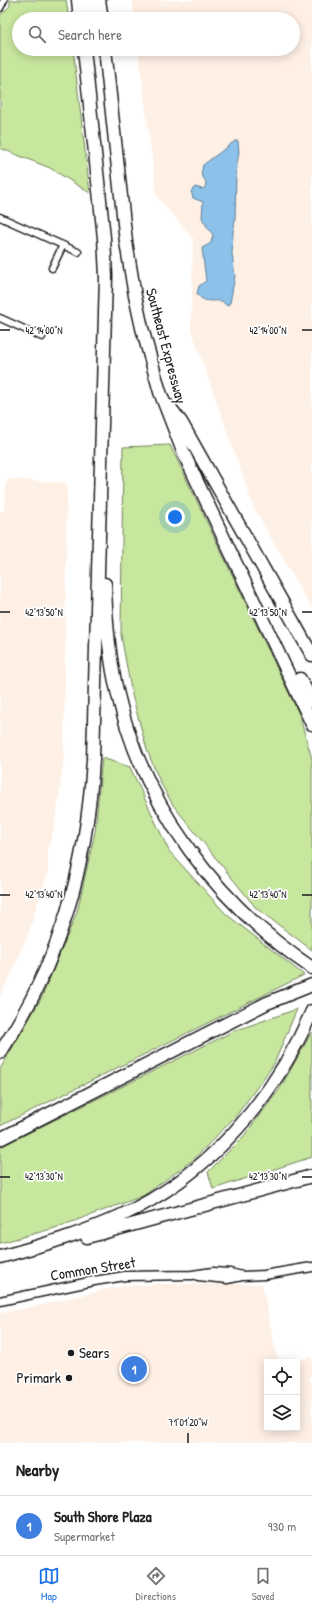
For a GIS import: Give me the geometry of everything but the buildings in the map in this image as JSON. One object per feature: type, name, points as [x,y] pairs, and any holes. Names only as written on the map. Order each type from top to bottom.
[{"type":"highway","points":[[78,0],[85,12]]},
{"type":"highway","points":[[88,0],[88,12]]},
{"type":"highway","points":[[99,0],[101,12]]},
{"type":"highway","points":[[0,1053],[30,1004],[53,954],[71,901],[84,847],[90,803],[93,759],[106,262],[85,56]]},
{"type":"highway","name":"Southeast Expressway","points":[[106,56],[131,274],[142,328],[160,392],[184,454],[269,631]]},
{"type":"highway","points":[[160,392],[181,422],[312,655]]},
{"type":"highway","points":[[100,505],[105,548],[106,603],[111,658],[120,706],[138,759],[163,810],[202,866],[247,916],[290,953],[312,968]]},
{"type":"highway","points":[[269,631],[292,665],[312,701]]},
{"type":"highway","points":[[269,631],[312,724]]},
{"type":"highway","points":[[0,1138],[262,1006],[311,985]]},
{"type":"highway","points":[[4,1256],[90,1228],[120,1216],[158,1195],[195,1169],[236,1130],[261,1100],[280,1073],[312,1011]]},
{"type":"highway","points":[[4,1256],[46,1248],[312,1176]]},
{"type":"highway","points":[[278,1185],[312,1181]]},
{"type":"street","points":[[0,8],[4,0]]},
{"type":"street","points":[[0,217],[78,252]]},
{"type":"street","points":[[52,268],[63,245]]},
{"type":"street","points":[[0,318],[42,337]]},
{"type":"street","name":"Common Street","points":[[0,1302],[113,1277],[142,1275],[192,1275],[218,1272],[242,1276],[274,1274],[312,1268]]},
{"type":"shaded area","points":[[132,0],[312,0],[312,609],[254,508],[191,329],[193,238],[157,197],[139,56],[300,56],[300,12],[134,12]]},
{"type":"shaded area","points":[[7,479],[67,483],[64,759],[56,818],[48,851],[48,872],[29,931],[13,970],[0,996],[0,511],[4,511]]},
{"type":"shaded area","points":[[161,1284],[262,1284],[277,1359],[264,1359],[264,1431],[300,1431],[300,1360],[312,1357],[312,1376],[309,1378],[312,1385],[312,1443],[0,1443],[0,1313],[125,1286]]},
{"type":"green space","points":[[10,0],[66,0],[68,12],[12,12],[12,56],[74,56],[90,193],[50,168],[0,148],[0,15],[10,6]]},
{"type":"green space","points":[[170,445],[299,714],[312,759],[312,950],[256,908],[173,805],[160,782],[147,750],[132,695],[121,635],[123,447]]},
{"type":"green space","points":[[102,758],[130,767],[169,851],[226,914],[304,975],[0,1126],[0,1069],[42,997],[77,912],[95,832]]},
{"type":"green space","points":[[297,1009],[274,1064],[236,1116],[193,1160],[143,1196],[55,1228],[0,1243],[0,1147],[234,1031]]},
{"type":"green space","points":[[312,1032],[312,1157],[213,1189],[208,1172],[243,1137],[279,1090]]},
{"type":"water","points":[[235,141],[238,141],[239,152],[236,171],[235,221],[232,254],[235,276],[230,303],[227,306],[222,301],[202,299],[197,293],[199,286],[206,281],[202,248],[211,243],[213,235],[202,218],[203,202],[193,198],[191,191],[195,187],[202,189],[205,188],[206,182],[201,174],[203,165]]},
{"type":"place","name":"Sears","points":[[71,1353]]},
{"type":"place","name":"South Shore Plaza","points":[[134,1369]]},
{"type":"place","name":"Primark","points":[[69,1378]]}]
